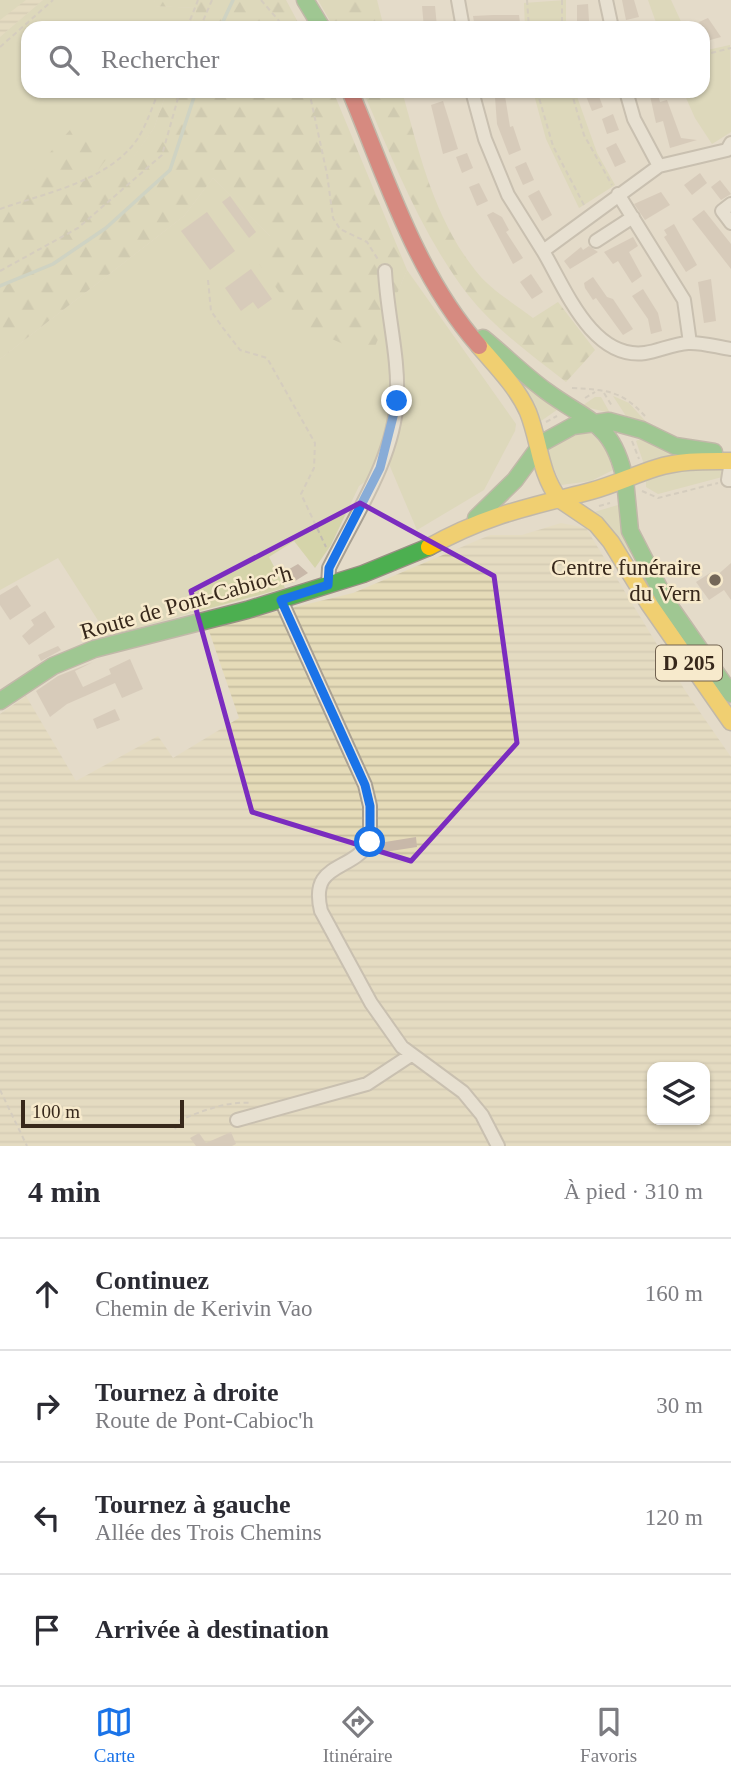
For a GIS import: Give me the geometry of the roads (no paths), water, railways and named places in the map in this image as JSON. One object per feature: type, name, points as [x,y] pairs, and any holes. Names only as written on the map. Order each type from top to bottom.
[{"type":"main road","points":[[305,0],[318,21]]},
{"type":"main road","points":[[353,98],[444,302],[466,334],[518,395],[527,411],[543,478],[559,499],[659,467],[693,461],[731,461]]},
{"type":"main road","points":[[428,268],[487,342],[545,391],[594,421],[611,439],[620,455],[625,480]]},
{"type":"main road","points":[[535,450],[557,432],[594,421],[627,424],[675,446],[731,455]]},
{"type":"main road","name":"Route de Pont-Cabioc'h","points":[[467,526],[515,480],[535,450]]},
{"type":"main road","name":"D 205","points":[[625,480],[630,531],[666,601],[731,694]]},
{"type":"main road","name":"Route de Pont-Cabioc'h","points":[[0,701],[53,666],[94,649],[328,585],[416,554],[467,526],[498,514],[559,499]]},
{"type":"main road","name":"D 205","points":[[559,499],[596,524],[611,542],[649,604],[731,722]]},
{"type":"street","points":[[458,0],[462,21]]},
{"type":"street","points":[[606,0],[610,21]]},
{"type":"street","points":[[474,98],[485,139],[508,195],[581,316],[596,335],[613,347],[644,353],[690,343],[731,349]]},
{"type":"street","points":[[628,98],[634,119],[659,166]]},
{"type":"street","points":[[543,251],[659,166],[730,150]]},
{"type":"street","points":[[618,194],[684,300],[690,343]]},
{"type":"street","points":[[731,204],[722,211],[731,223]]},
{"type":"street","points":[[596,241],[633,217]]},
{"type":"street","points":[[328,585],[327,578],[332,561],[380,468],[394,419],[397,401],[396,360],[387,306],[385,271]]},
{"type":"street","points":[[729,480],[731,461]]},
{"type":"street","points":[[281,600],[359,771],[370,806],[370,842],[356,858],[323,878],[317,894],[321,911],[371,1003],[411,1055],[463,1092],[482,1115],[498,1146]]},
{"type":"street","points":[[237,1119],[367,1084],[411,1055]]},
{"type":"waterway","points":[[223,21],[233,0]]},
{"type":"waterway","points":[[0,286],[53,264],[106,228],[170,170],[194,98]]},
{"type":"place","name":"Centre funéraire du Vern","points":[[715,580]]}]
